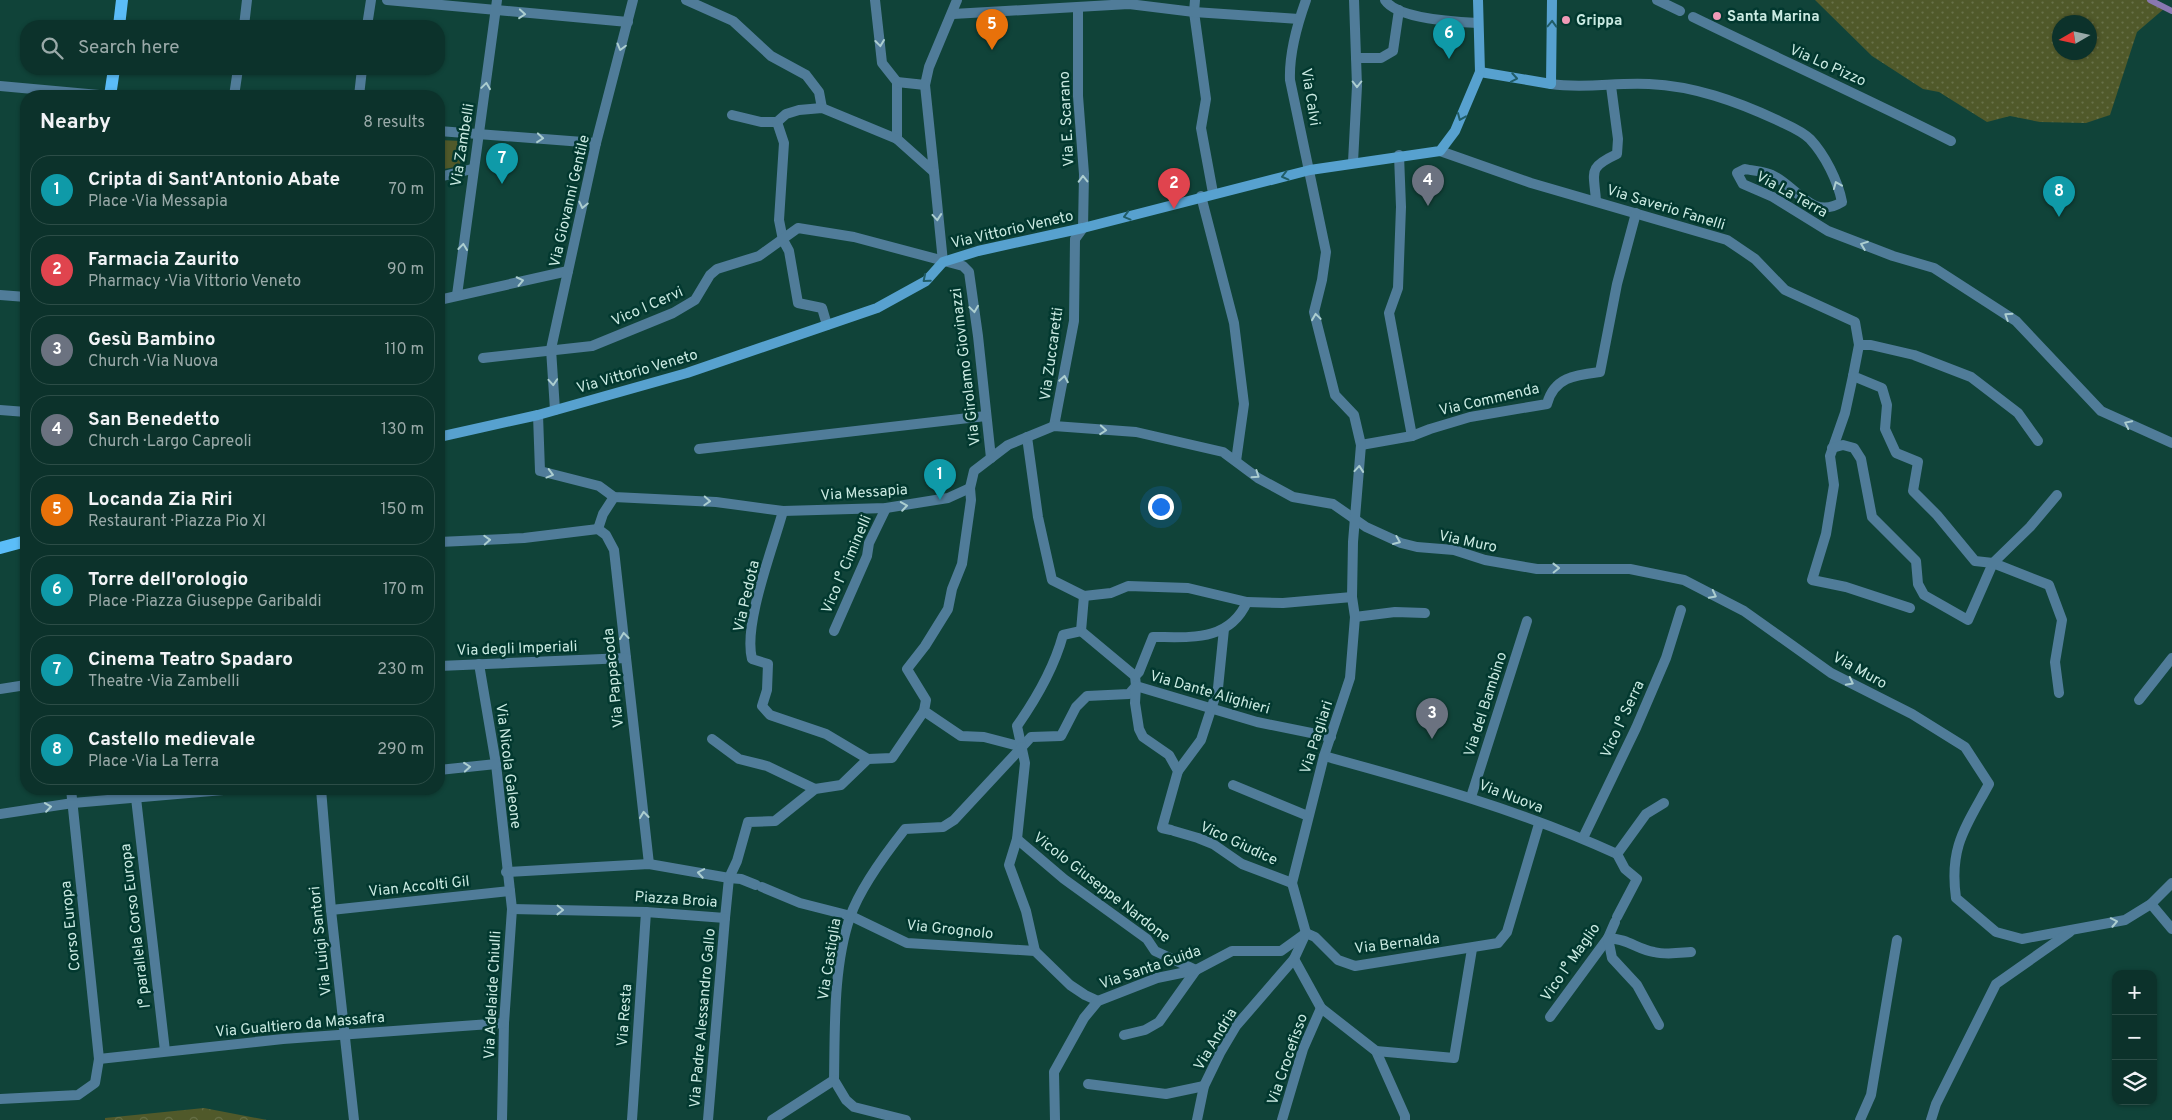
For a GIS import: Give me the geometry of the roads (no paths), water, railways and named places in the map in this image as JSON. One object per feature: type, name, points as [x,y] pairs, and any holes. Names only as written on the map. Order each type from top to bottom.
[{"type":"main road","points":[[120,20],[122,0]]},
{"type":"main road","points":[[111,90],[113,75]]},
{"type":"main road","points":[[0,548],[20,543]]},
{"type":"street","points":[[245,20],[247,0]]},
{"type":"street","points":[[369,20],[371,0]]},
{"type":"street","points":[[387,0],[496,12],[628,22]]},
{"type":"street","name":"Via Zambelli","points":[[457,295],[472,169],[479,134],[497,0]]},
{"type":"street","name":"Via Giovanni Gentile","points":[[555,410],[551,349],[596,143],[633,0]]},
{"type":"street","points":[[686,0],[733,20],[771,56],[806,75],[819,92],[822,108]]},
{"type":"street","points":[[875,0],[882,63],[897,82],[897,140]]},
{"type":"street","points":[[943,262],[925,85],[929,67],[953,14],[957,0]]},
{"type":"street","points":[[1194,0],[1206,99],[1201,128],[1213,193]]},
{"type":"street","name":"Via Calvi","points":[[1306,0],[1299,19],[1290,68],[1290,80],[1326,252],[1322,280],[1314,312],[1335,395],[1354,415],[1361,445]]},
{"type":"street","points":[[1353,162],[1357,86],[1354,0]]},
{"type":"street","points":[[1385,0],[1388,5],[1399,10],[1446,21],[1478,23]]},
{"type":"street","points":[[1440,151],[1455,131],[1480,72],[1478,0]]},
{"type":"street","points":[[1480,72],[1551,84],[1552,0]]},
{"type":"street","points":[[1657,0],[1680,11]]},
{"type":"street","points":[[953,14],[1129,4],[1194,12],[1299,19]]},
{"type":"street","name":"Via E. Scarano","points":[[1078,8],[1078,96],[1084,174],[1083,228]]},
{"type":"street","points":[[1356,58],[1381,58],[1392,51],[1399,10]]},
{"type":"street","name":"Via Lo Pizzo","points":[[1693,18],[1764,53],[1873,102],[1951,141]]},
{"type":"street","points":[[235,90],[237,75]]},
{"type":"street","points":[[360,90],[361,75]]},
{"type":"street","points":[[897,82],[925,85]]},
{"type":"street","name":"Via La Terra","points":[[1551,84],[1575,88],[1648,83],[1694,90],[1733,101],[1795,129],[1809,138],[1828,166],[1840,188],[1842,202],[1832,208],[1820,208],[1808,202],[1772,175],[1745,169],[1738,173],[1743,184],[1773,197],[1828,231],[1893,256],[1934,268],[2016,321],[2102,411],[2172,443]]},
{"type":"street","points":[[0,86],[44,90]]},
{"type":"street","points":[[1596,201],[1594,169],[1598,162],[1617,154],[1618,138],[1611,86]]},
{"type":"street","points":[[732,115],[761,122],[777,122],[786,114],[799,110],[822,108],[897,140],[934,172]]},
{"type":"street","points":[[777,122],[784,143],[779,220],[783,240],[788,251],[798,303],[822,308],[827,325]]},
{"type":"street","points":[[445,131],[596,143]]},
{"type":"street","name":"Via Vittorio Veneto","points":[[445,436],[538,415],[687,373],[877,308],[926,281],[943,262],[1083,228],[1200,196],[1310,170],[1399,155],[1440,151]]},
{"type":"street","name":"Via Saverio Fanelli","points":[[1440,151],[1531,183],[1727,240],[1756,259],[1785,290],[1855,322],[1859,345],[1845,413],[1832,448]]},
{"type":"street","points":[[1399,155],[1398,288],[1389,313],[1412,436]]},
{"type":"street","points":[[445,176],[472,169]]},
{"type":"street","points":[[1200,196],[1234,324],[1244,404],[1236,461]]},
{"type":"street","name":"Via Commenda","points":[[1361,445],[1412,436],[1470,417],[1548,404],[1550,392],[1570,376],[1600,372],[1617,284],[1636,213]]},
{"type":"street","name":"Vico I Cervi","points":[[483,358],[551,349],[592,346],[673,313],[695,300],[710,275],[717,269],[759,256],[798,228],[854,237],[943,262]]},
{"type":"street","name":"Via Zuccaretti","points":[[1054,426],[1074,321],[1075,239],[1083,228]]},
{"type":"street","name":"Via Girolamo Giovinazzi","points":[[943,262],[963,266],[969,272],[978,336],[990,458]]},
{"type":"street","points":[[445,298],[568,271]]},
{"type":"street","points":[[0,295],[20,297]]},
{"type":"street","points":[[1859,345],[1871,345],[1914,355],[1971,377],[2018,413],[2038,441]]},
{"type":"street","points":[[1853,376],[1882,388],[1887,405],[1885,429],[1896,454],[1918,462],[1913,492],[1937,515],[1975,561],[1993,563],[2049,585],[2062,620],[2055,662],[2059,693]]},
{"type":"street","points":[[0,410],[20,412]]},
{"type":"street","name":"Via Messapia","points":[[538,415],[540,471],[599,486],[614,497],[716,502],[783,511],[886,508],[948,498],[970,488]]},
{"type":"street","points":[[699,449],[986,416]]},
{"type":"street","points":[[729,878],[737,861],[748,822],[775,821],[815,789],[841,786],[868,760],[892,758],[924,711],[926,700],[906,669],[925,646],[948,609],[962,564],[972,500],[970,488],[974,471],[1008,445],[1054,426],[1136,432],[1223,452],[1258,478],[1293,496],[1333,504],[1354,517]]},
{"type":"street","points":[[1027,437],[1038,517],[1052,580],[1084,596],[1111,594],[1128,586],[1156,586],[1205,590],[1247,602],[1283,603],[1352,598]]},
{"type":"street","name":"Via Pagliari","points":[[1306,933],[1292,883],[1324,756],[1350,678],[1355,617],[1352,598],[1354,517],[1361,445]]},
{"type":"street","points":[[1910,608],[1846,587],[1812,580],[1826,534],[1834,485],[1830,456],[1832,448],[1844,446],[1854,448],[1861,459],[1872,517],[1916,561],[1918,584],[1924,595],[1968,620],[1993,563],[2030,527],[2057,495]]},
{"type":"street","points":[[445,542],[524,538],[598,529],[603,514],[614,497]]},
{"type":"street","name":"Vico I° Ciminelli","points":[[834,631],[867,556],[869,543],[886,508]]},
{"type":"street","name":"Via Pedota","points":[[783,511],[754,614],[749,648],[752,659],[768,664],[767,690],[762,706],[770,715],[826,734],[868,760]]},
{"type":"street","name":"Via Muro","points":[[1354,517],[1366,527],[1401,543],[1417,547],[1454,550],[1511,565],[1537,569],[1630,569],[1684,580],[1744,610],[1831,673],[1912,714],[1965,747],[1988,784],[1955,852],[1953,875],[1956,898],[1996,932],[2022,939],[2125,920],[2151,904],[2172,883]]},
{"type":"street","name":"Via Pappacoda","points":[[598,529],[606,535],[614,550],[649,864]]},
{"type":"street","points":[[1084,596],[1081,631],[1063,636],[1056,658],[1037,698],[1017,726],[1025,763],[1017,839],[1009,865],[1026,911],[1035,951],[1070,984],[1085,995],[1098,1000]]},
{"type":"street","points":[[1022,747],[1031,737],[1060,736],[1076,707],[1087,696],[1129,694],[1153,637],[1205,636],[1224,629],[1241,615],[1247,602]]},
{"type":"street","name":"Vico I° Serra","points":[[1583,838],[1636,728],[1666,658],[1681,610]]},
{"type":"street","points":[[1355,617],[1395,612],[1425,613]]},
{"type":"street","name":"Via del Bambino","points":[[1471,797],[1527,621]]},
{"type":"street","points":[[1135,682],[1135,703],[1143,737],[1169,755],[1178,771],[1201,740],[1218,688],[1224,629]]},
{"type":"street","name":"Via Dante Alighieri","points":[[1081,631],[1135,682],[1211,709],[1258,722],[1331,737]]},
{"type":"street","name":"Via degli Imperiali","points":[[445,666],[626,658]]},
{"type":"street","points":[[2139,700],[2172,658]]},
{"type":"street","name":"Via Nicola Galeone","points":[[479,664],[496,764],[506,872]]},
{"type":"street","points":[[0,689],[20,687]]},
{"type":"street","points":[[924,711],[961,736],[984,737],[1022,747]]},
{"type":"street","points":[[712,739],[739,759],[767,766],[815,789]]},
{"type":"street","name":"Via Castiglia","points":[[834,1080],[836,1008],[842,952],[850,916],[882,858],[905,829],[943,827],[954,820],[1022,747]]},
{"type":"street","name":"Via Nuova","points":[[1324,756],[1471,797],[1539,824],[1583,838],[1617,854]]},
{"type":"street","points":[[445,769],[496,764]]},
{"type":"street","name":"Vico Giudice","points":[[1178,771],[1162,828],[1213,844],[1242,864],[1292,883]]},
{"type":"street","points":[[1233,785],[1308,816]]},
{"type":"street","name":"Corso Europa","points":[[0,1099],[78,1095],[95,1083],[99,1059],[72,795]]},
{"type":"street","points":[[0,814],[73,803],[169,795]]},
{"type":"street","name":"Via Luigi Santori","points":[[321,795],[331,910],[354,1120]]},
{"type":"street","name":"I° parallela Corso Europa","points":[[136,798],[165,1051]]},
{"type":"street","points":[[1617,854],[1646,814],[1664,803]]},
{"type":"street","name":"Via Bernalda","points":[[1306,933],[1315,937],[1338,960],[1355,966],[1472,949],[1498,943],[1507,932],[1539,824]]},
{"type":"street","name":"Vicolo Giuseppe Nardone","points":[[1017,839],[1064,879],[1147,939],[1155,951],[1196,970]]},
{"type":"street","name":"Vico I° Maglio","points":[[1550,1017],[1608,938],[1637,878],[1625,869],[1617,854]]},
{"type":"street","name":"Piazza Broia","points":[[506,872],[649,864],[729,878],[725,918],[646,912],[512,909]]},
{"type":"street","name":"Via Adelaide Chiulli","points":[[502,1120],[504,1023],[512,909],[506,872]]},
{"type":"street","name":"Via Grognolo","points":[[729,878],[741,879],[800,903],[850,916],[907,942],[1035,951]]},
{"type":"street","name":"Vian Accolti Gil","points":[[331,910],[510,892]]},
{"type":"street","points":[[2151,904],[2172,929]]},
{"type":"street","name":"Via Resta","points":[[632,1120],[646,912]]},
{"type":"street","name":"Via Padre Alessandro Gallo","points":[[708,1120],[725,918]]},
{"type":"street","points":[[1931,1120],[1936,1104],[1996,984],[2073,930]]},
{"type":"street","points":[[1306,933],[1294,959],[1321,1008],[1376,1052],[1407,1119]]},
{"type":"street","name":"Via Santa Guida","points":[[1055,1120],[1054,1072],[1084,1018],[1098,1000],[1157,978],[1196,970],[1232,951],[1281,951],[1306,933]]},
{"type":"street","points":[[1659,1025],[1637,985],[1612,958],[1608,938],[1622,938],[1652,952],[1668,954],[1691,952]]},
{"type":"street","points":[[1860,1120],[1871,1095],[1896,940]]},
{"type":"street","points":[[1376,1052],[1454,1058],[1472,949]]},
{"type":"street","name":"Via Andria","points":[[1197,1120],[1204,1086],[1236,1026],[1294,959]]},
{"type":"street","points":[[1124,1035],[1145,1030],[1159,1022],[1196,970]]},
{"type":"street","name":"Via Crocefisso","points":[[1282,1120],[1303,1049],[1321,1008]]},
{"type":"street","name":"Via Gualtiero da Massafra","points":[[99,1059],[344,1034],[504,1023]]},
{"type":"street","points":[[772,1120],[834,1080],[846,1100],[854,1107],[906,1120]]},
{"type":"street","points":[[1088,1084],[1166,1094],[1204,1086]]},
{"type":"waterway","points":[[2150,0],[2172,11]]},
{"type":"place","name":"Santa Marina","points":[[1717,16]]},
{"type":"place","name":"Grippa","points":[[1566,20]]},
{"type":"place","name":"Locanda Zia Riri","points":[[992,50]]},
{"type":"place","name":"Torre dell'orologio","points":[[1449,59]]},
{"type":"place","name":"Cinema Teatro Spadaro","points":[[502,184]]},
{"type":"place","name":"San Benedetto","points":[[1428,206]]},
{"type":"place","name":"Farmacia Zaurito","points":[[1174,209]]},
{"type":"place","name":"Castello medievale","points":[[2059,217]]},
{"type":"place","name":"Cripta di Sant'Antonio Abate","points":[[940,500]]},
{"type":"place","name":"Gesù Bambino","points":[[1432,739]]}]
